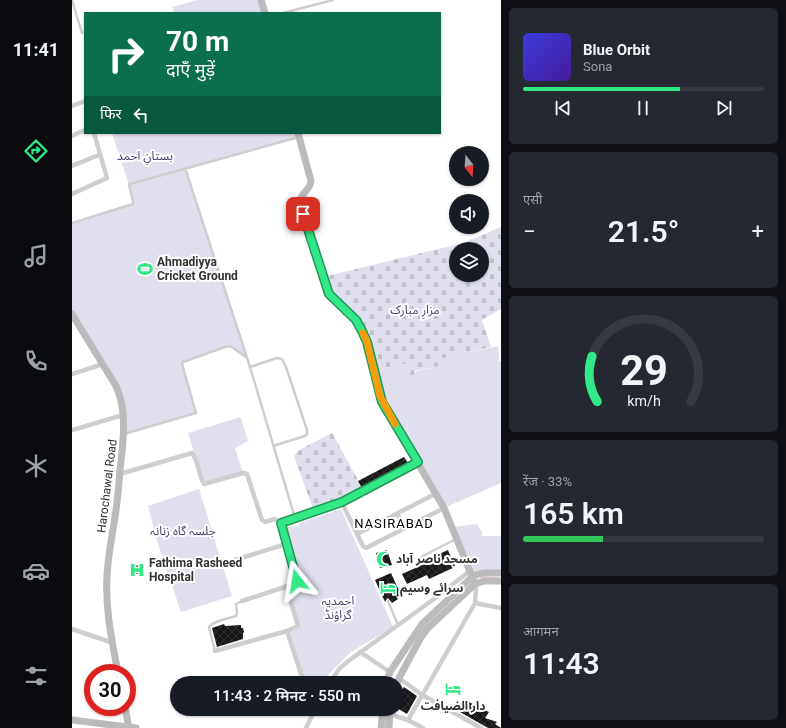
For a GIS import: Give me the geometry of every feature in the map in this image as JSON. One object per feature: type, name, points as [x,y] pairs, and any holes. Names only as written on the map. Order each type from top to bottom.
[{"type":"street","points":[[261,0],[265,12]]},
{"type":"street","points":[[72,106],[84,101]]},
{"type":"street","points":[[72,136],[84,130]]},
{"type":"street","points":[[72,194],[107,178],[99,155],[94,134]]},
{"type":"street","points":[[299,135],[311,181],[309,188],[301,195],[300,202],[327,289],[329,294],[356,320],[362,331],[367,342],[382,402],[437,493],[458,538],[474,580],[475,602],[408,720]]},
{"type":"street","points":[[72,166],[99,155]]},
{"type":"street","name":"Harochawal Road","points":[[72,314],[118,390],[123,415],[124,435],[106,584],[108,609],[116,664]]},
{"type":"street","points":[[72,374],[103,364]]},
{"type":"street","points":[[72,430],[123,415]]},
{"type":"street","points":[[120,474],[192,453],[195,456],[204,484],[243,473],[247,474],[262,520],[266,522],[275,519],[281,523],[297,579],[294,583],[242,601]]},
{"type":"street","points":[[281,523],[342,502],[418,462]]},
{"type":"street","points":[[357,534],[437,493]]},
{"type":"street","points":[[342,502],[363,546],[366,548],[444,508]]},
{"type":"street","points":[[397,514],[405,528]]},
{"type":"street","points":[[222,564],[286,544]]},
{"type":"street","points":[[389,676],[422,624],[483,573],[501,573]]},
{"type":"street","points":[[401,676],[420,639],[427,629],[474,580]]},
{"type":"street","points":[[334,676],[339,669],[360,652],[399,625],[474,580],[501,581]]},
{"type":"street","points":[[215,651],[287,631],[298,626],[286,586]]},
{"type":"street","points":[[475,602],[501,608]]},
{"type":"street","points":[[422,624],[427,629]]},
{"type":"street","points":[[72,629],[113,643]]},
{"type":"street","points":[[287,631],[302,676]]},
{"type":"street","points":[[360,652],[394,676]]},
{"type":"street","points":[[404,684],[454,711],[481,728]]},
{"type":"street","points":[[72,720],[131,728],[128,716]]},
{"type":"street","points":[[306,728],[311,716]]},
{"type":"street","points":[[381,728],[382,716]]},
{"type":"street","points":[[389,716],[389,728]]},
{"type":"street","points":[[400,716],[423,728]]},
{"type":"lane","points":[[72,0],[82,33]]},
{"type":"lane","points":[[287,12],[333,0]]},
{"type":"lane","points":[[72,223],[133,204],[130,184],[299,135]]},
{"type":"lane","points":[[185,168],[250,367],[295,519]]},
{"type":"lane","points":[[124,435],[196,413],[182,364],[183,362],[230,346],[247,358]]},
{"type":"lane","points":[[250,367],[277,358],[282,359],[307,430],[307,434],[305,436],[273,446]]},
{"type":"lane","points":[[419,558],[458,538]]},
{"type":"lane","points":[[215,651],[209,627],[211,624],[236,616],[236,604],[242,601]]},
{"type":"lane","points":[[388,601],[399,625]]},
{"type":"lane","points":[[356,649],[360,652]]},
{"type":"green space","points":[[197,0],[261,0],[265,12],[174,12],[172,7]]},
{"type":"green space","name":"Ahmadiyya Cricket Ground","points":[[112,134],[298,134],[299,137],[185,169],[247,358],[230,346],[183,362],[195,413],[124,435],[120,395],[72,314],[72,223],[133,204],[129,185]]},
{"type":"green space","name":"مزارِ مبارک","points":[[501,227],[501,309],[482,320],[491,347],[439,359],[440,366],[414,371],[415,374],[412,376],[408,376],[411,372],[408,363],[374,371],[358,324],[333,298],[323,277],[449,246],[449,282],[489,282],[489,242],[465,242],[484,234],[489,234],[489,232]]},
{"type":"green space","points":[[498,346],[499,361],[501,361],[501,483],[444,508],[382,402],[374,371],[408,363],[411,372],[414,372],[440,366],[438,359]]},
{"type":"green space","points":[[241,417],[248,441],[235,448],[243,473],[204,484],[188,433]]},
{"type":"green space","points":[[332,433],[364,491],[342,503],[313,509],[294,456],[299,450]]},
{"type":"green space","name":"جلسہ گاہ زنانہ","points":[[199,489],[232,596],[181,612],[156,538],[148,506]]},
{"type":"green space","name":"احمدیہ گراؤنڈ","points":[[341,509],[393,627],[351,652],[327,676],[303,676],[288,631],[299,627],[288,592],[300,587],[282,528],[299,526],[299,523]]},
{"type":"green space","points":[[477,524],[482,532],[482,536],[501,536],[501,573],[473,576],[453,527]]},
{"type":"building","points":[[404,457],[408,463],[362,488],[358,481]]},
{"type":"building","name":"مسجد ناصر آباد","points":[[387,550],[392,565],[380,568],[376,553]]},
{"type":"building","points":[[448,550],[455,567],[429,579],[427,575],[407,584],[402,574],[434,559],[433,557]]},
{"type":"building","name":"Fathima Rasheed Hospital","points":[[142,564],[144,572],[132,575],[130,568]]},
{"type":"building","name":"سرائے وسیم","points":[[391,573],[401,595],[396,597],[398,599],[392,603],[388,598],[385,602],[375,580]]},
{"type":"building","points":[[224,624],[225,626],[241,625],[244,632],[243,639],[217,647],[212,628]]},
{"type":"building","points":[[404,687],[417,696],[407,714],[404,712]]},
{"type":"building","points":[[467,701],[489,712],[485,718],[497,722],[495,724],[501,728],[488,728],[460,712]]},
{"type":"waterway","points":[[481,577],[496,578]]},
{"type":"waterway","points":[[385,728],[386,716]]},
{"type":"slow traffic","points":[[363,333],[367,342],[375,379],[382,402],[395,424]]},
{"type":"place","name":"Ahmadiyya Cricket Ground","points":[[145,269]]},
{"type":"place","name":"مسجد ناصر آباد","points":[[384,559]]},
{"type":"place","name":"Fathima Rasheed Hospital","points":[[137,570]]},
{"type":"place","name":"سرائے وسیم","points":[[388,588]]},
{"type":"place","name":"دار الضیافت","points":[[453,689]]},
{"type":"district","name":"NASIRABAD","points":[[394,523]]},
{"type":"route","points":[[297,581],[281,523],[342,502],[418,462],[382,402],[375,379],[367,342],[362,331],[356,320],[329,294],[303,214]]},
{"type":"park label","name":"بستانِ احمد","points":[[145,156]]}]
